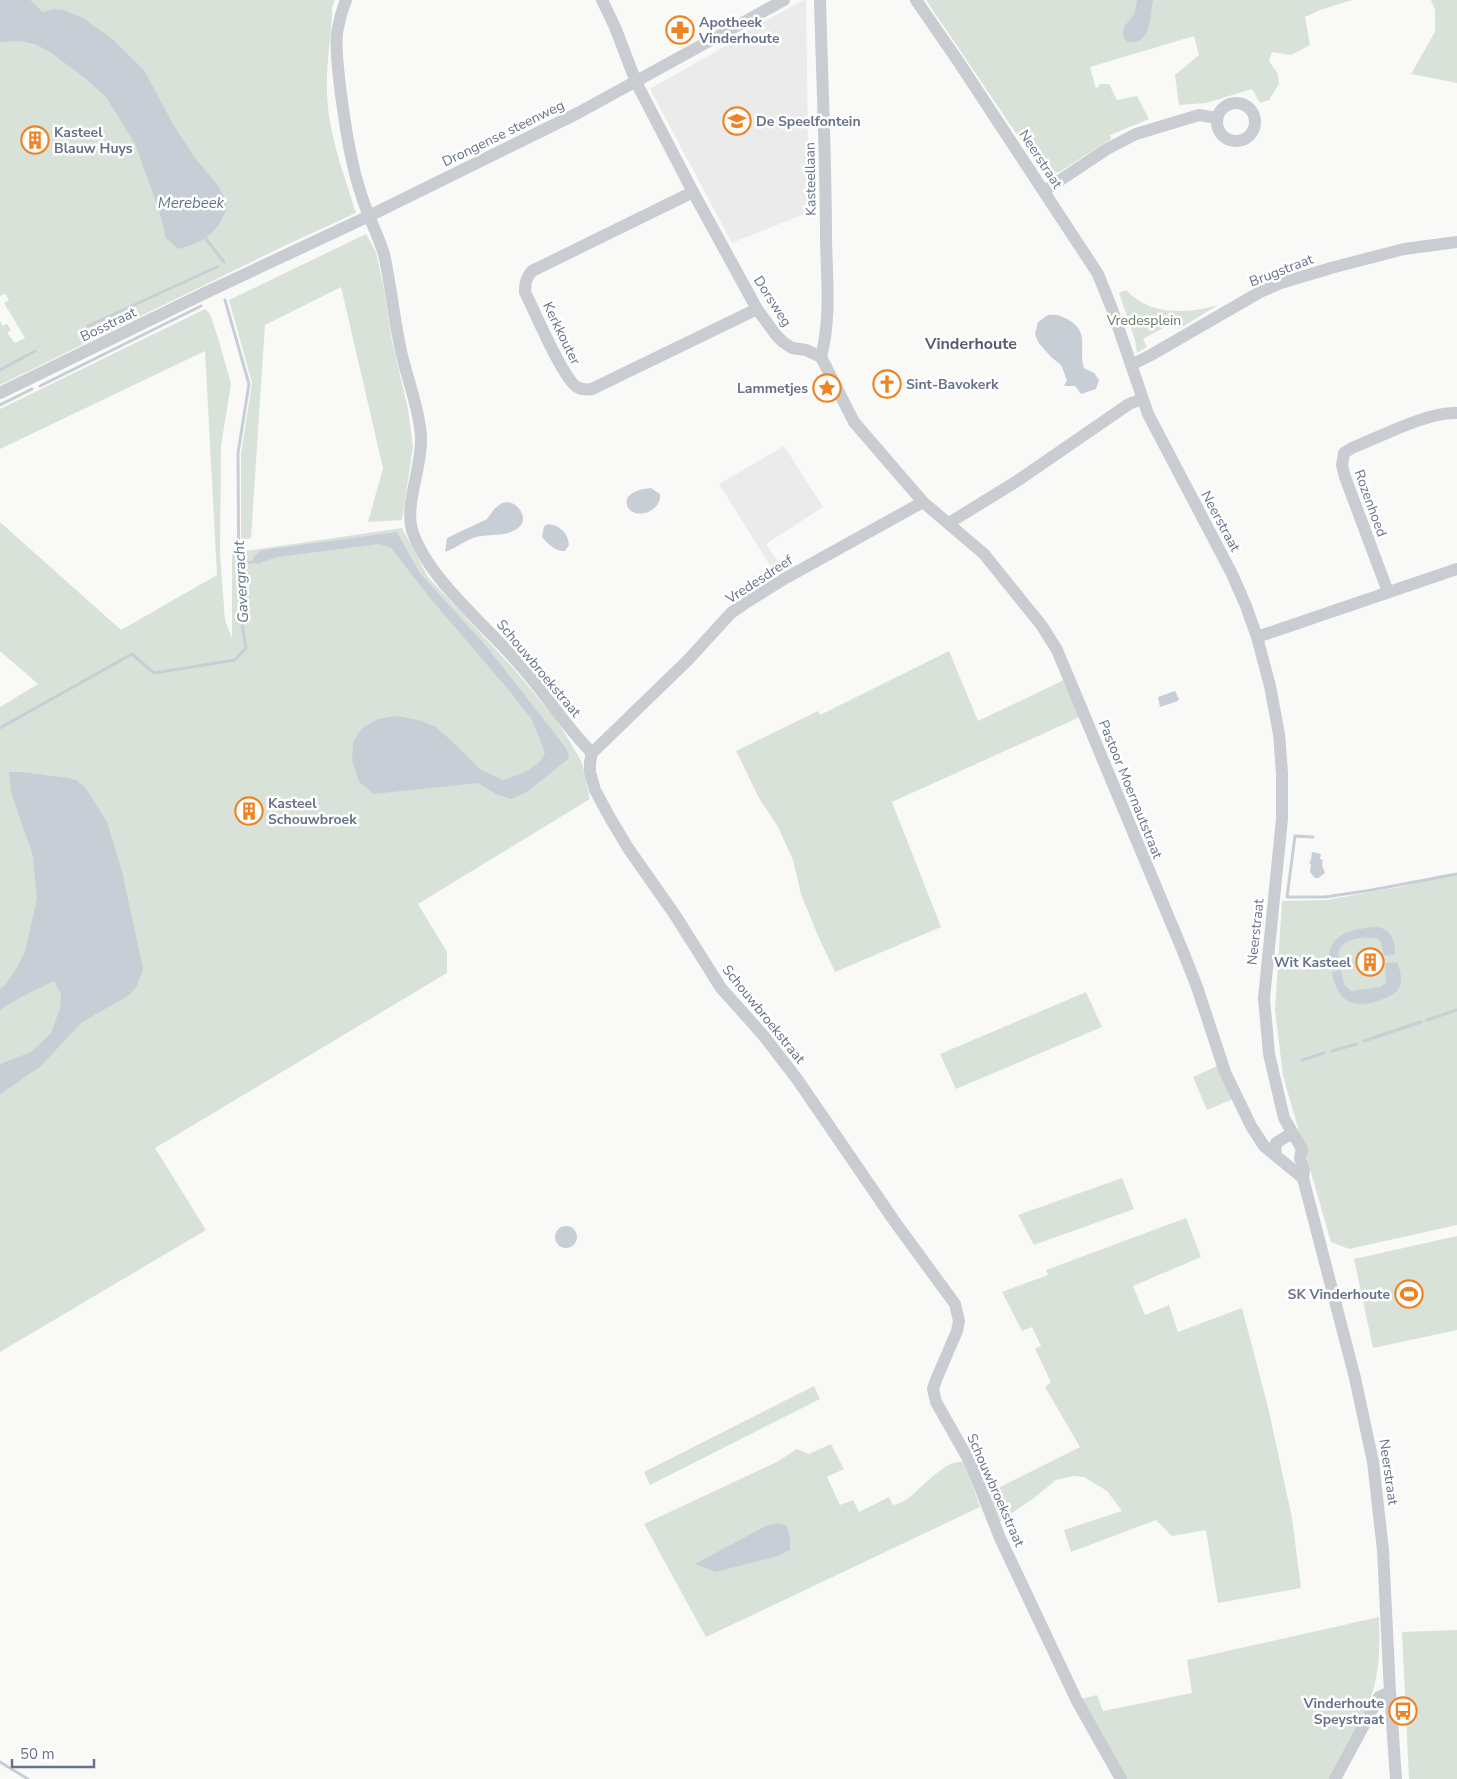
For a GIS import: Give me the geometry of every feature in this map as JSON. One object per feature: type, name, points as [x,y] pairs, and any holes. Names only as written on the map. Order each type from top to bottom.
[{"type":"street","name":"Schouwbroekstraat","points":[[346,0],[337,34],[339,77],[353,166],[369,216],[384,254],[397,334],[421,435],[419,463],[410,508],[410,524],[418,547],[436,574],[520,665],[592,753],[590,772],[595,790],[628,848],[674,914],[721,988],[797,1079],[895,1222],[955,1304],[959,1315],[958,1326],[933,1389],[936,1402],[970,1462],[1000,1538],[1077,1701],[1121,1779]]},
{"type":"street","name":"Dorsweg","points":[[602,0],[615,27],[636,82],[757,309],[776,335],[784,342],[792,348],[806,350],[821,357]]},
{"type":"street","name":"Drongense steenweg","points":[[230,282],[562,121],[784,0]]},
{"type":"street","name":"Kasteellaan","points":[[820,0],[827,315],[826,337],[821,357]]},
{"type":"street","name":"Neerstraat","points":[[916,0],[1098,274],[1112,309],[1142,399],[1232,574],[1257,637],[1270,686],[1279,734],[1282,773],[1282,818],[1264,998],[1269,1054],[1284,1118],[1280,1161],[1288,1165],[1303,1178]]},
{"type":"street","points":[[1044,191],[1107,150],[1136,134],[1200,115],[1217,118]]},
{"type":"street","name":"Kerkkouter","points":[[693,192],[532,271],[527,277],[525,292],[566,376],[577,387],[585,390],[592,389],[757,309]]},
{"type":"street","name":"Brugstraat","points":[[1131,365],[1151,356],[1260,292],[1281,283],[1404,249],[1457,242]]},
{"type":"street","name":"Bosstraat","points":[[0,393],[230,282]]},
{"type":"street","points":[[821,357],[854,422],[923,502]]},
{"type":"street","points":[[949,523],[1017,481],[1129,404],[1142,399]]},
{"type":"street","name":"Rozenhoed","points":[[1388,592],[1345,477],[1342,465],[1344,453],[1423,419],[1440,414],[1457,413]]},
{"type":"street","name":"Vredesdreef","points":[[592,753],[744,604],[784,579],[923,502]]},
{"type":"street","name":"Pastoor Moernautstraat","points":[[923,502],[984,554],[1042,626],[1057,650],[1185,957],[1225,1072],[1251,1126],[1267,1140],[1282,1143]]},
{"type":"street","points":[[1257,637],[1457,569]]},
{"type":"street","name":"Neerstraat","points":[[1282,1143],[1302,1149],[1300,1158],[1304,1170],[1303,1178],[1357,1386],[1373,1462],[1383,1550],[1396,1779]]},
{"type":"street","points":[[1288,1165],[1296,1163],[1300,1158]]},
{"type":"street","points":[[1335,1779],[1379,1697],[1390,1692]]},
{"type":"shaded area","name":"De Speelfontein","points":[[806,0],[809,212],[732,243],[650,89],[736,40],[739,35]]},
{"type":"shaded area","points":[[784,446],[823,507],[766,544],[784,571],[776,575],[719,484]]},
{"type":"green space","points":[[0,0],[335,0],[332,8],[327,69],[328,105],[337,152],[356,213],[284,246],[0,385],[0,321],[3,326],[7,324],[11,330],[7,333],[15,343],[25,338],[4,303],[9,300],[5,294],[0,296]]},
{"type":"green space","points":[[926,0],[1352,0],[1305,17],[1310,45],[1291,55],[1272,52],[1269,61],[1278,74],[1279,84],[1269,100],[1260,103],[1252,89],[1206,103],[1179,105],[1175,75],[1199,55],[1194,36],[1090,67],[1096,89],[1100,84],[1109,84],[1117,100],[1137,96],[1149,119],[1110,135],[1111,139],[1061,171],[1050,173],[1044,171],[1036,163]]},
{"type":"green space","points":[[1431,0],[1457,0],[1457,83],[1411,74],[1435,32],[1435,10]]},
{"type":"green space","points":[[366,234],[376,252],[392,341],[408,409],[413,447],[402,520],[368,522],[383,468],[341,287],[265,325],[251,538],[241,540],[241,454],[252,383],[229,300]]},
{"type":"green space","name":"Vredesplein","points":[[1126,290],[1146,305],[1169,311],[1194,310],[1218,305],[1179,329],[1174,322],[1143,339],[1147,347],[1137,353],[1135,340],[1119,293]]},
{"type":"green space","points":[[205,309],[210,314],[231,384],[221,446],[220,554],[225,620],[232,638],[232,553],[402,528],[428,577],[514,669],[558,722],[582,762],[590,799],[418,904],[447,952],[447,973],[155,1148],[206,1230],[0,1352],[0,707],[38,684],[0,651],[0,522],[121,630],[217,575],[205,351],[0,449],[0,409]]},
{"type":"green space","points":[[949,651],[978,721],[1064,680],[1080,717],[892,802],[941,927],[835,972],[801,894],[793,860],[778,827],[759,798],[736,751],[818,711],[820,715]]},
{"type":"green space","points":[[1457,873],[1457,1225],[1349,1249],[1331,1242],[1283,1076],[1275,1010],[1282,901],[1326,900],[1405,886],[1436,876]]},
{"type":"green space","points":[[1086,992],[1102,1027],[956,1089],[940,1054]]},
{"type":"green space","points":[[1217,1066],[1233,1099],[1207,1110],[1193,1077]]},
{"type":"green space","points":[[1122,1178],[1134,1209],[1034,1245],[1018,1215]]},
{"type":"green space","points":[[1186,1218],[1201,1257],[1133,1286],[1145,1315],[1169,1305],[1178,1332],[1242,1308],[1268,1407],[1292,1518],[1301,1588],[1218,1603],[1206,1530],[1172,1536],[1156,1520],[1071,1552],[1064,1530],[1122,1511],[1107,1491],[1084,1477],[1073,1476],[1056,1480],[999,1522],[988,1493],[1080,1447],[1045,1387],[1051,1382],[1035,1349],[1041,1346],[1032,1327],[1022,1331],[1002,1292],[1048,1275],[1046,1270]]},
{"type":"green space","name":"SK Vinderhoute","points":[[1457,1236],[1457,1330],[1373,1348],[1354,1259]]},
{"type":"green space","points":[[814,1386],[820,1399],[650,1485],[644,1472]]},
{"type":"green space","points":[[831,1444],[844,1469],[827,1477],[840,1505],[853,1500],[859,1512],[889,1497],[893,1505],[903,1502],[940,1470],[956,1462],[964,1462],[980,1507],[706,1637],[644,1524],[777,1462],[797,1449],[809,1454]]},
{"type":"green space","points":[[1379,1617],[1378,1660],[1373,1692],[1360,1722],[1330,1779],[1125,1779],[1080,1699],[1097,1695],[1103,1711],[1192,1693],[1187,1660]]},
{"type":"green space","points":[[1457,1630],[1457,1779],[1409,1779],[1402,1632]]},
{"type":"water","name":"Merebeek","points":[[0,0],[30,0],[43,12],[53,9],[64,10],[83,18],[111,38],[144,70],[174,126],[195,158],[217,184],[224,196],[227,209],[223,218],[208,236],[178,249],[166,238],[158,207],[135,144],[106,97],[85,78],[50,52],[35,44],[20,41],[0,42]]},
{"type":"water","points":[[1137,0],[1153,0],[1150,23],[1145,35],[1139,41],[1128,42],[1123,37],[1123,30],[1134,13]]},
{"type":"water","points":[[1048,315],[1056,315],[1067,319],[1079,329],[1084,368],[1094,373],[1099,380],[1096,389],[1081,394],[1075,386],[1064,386],[1067,380],[1061,365],[1038,342],[1035,334],[1038,322]]},
{"type":"water","points":[[651,488],[660,494],[660,499],[655,508],[641,514],[628,508],[627,501],[631,494]]},
{"type":"water","points":[[508,502],[516,506],[522,513],[523,521],[518,528],[509,533],[476,537],[445,552],[447,538],[487,519],[495,508],[502,503]]},
{"type":"water","points":[[548,524],[560,528],[565,533],[569,545],[565,551],[555,549],[542,537],[544,526]]},
{"type":"water","points":[[397,532],[419,572],[487,647],[566,748],[569,755],[568,759],[527,792],[511,799],[496,794],[477,783],[374,794],[359,782],[352,760],[353,742],[362,728],[378,719],[396,716],[419,720],[436,727],[481,770],[503,780],[534,766],[543,757],[545,752],[532,720],[430,598],[391,548],[379,544],[278,557],[258,564],[254,562],[253,558],[260,551],[271,549]]},
{"type":"water","points":[[1175,691],[1179,699],[1178,701],[1160,707],[1158,697]]},
{"type":"water","points":[[9,772],[68,778],[76,780],[85,787],[107,822],[122,871],[143,969],[137,986],[128,996],[82,1022],[40,1067],[0,1094],[0,1064],[31,1052],[51,1033],[60,1008],[61,994],[54,981],[19,998],[0,1010],[0,989],[16,969],[25,952],[37,899],[33,856],[11,792]]},
{"type":"water","points":[[1312,852],[1321,854],[1320,859],[1323,860],[1322,865],[1325,873],[1318,878],[1315,878],[1310,872],[1311,864],[1309,863]]},
{"type":"water","points":[[1374,927],[1384,929],[1391,935],[1395,954],[1384,955],[1380,940],[1376,938],[1358,938],[1343,945],[1339,950],[1337,964],[1330,964],[1329,954],[1335,940],[1348,932]]},
{"type":"water","points":[[1397,962],[1401,979],[1398,990],[1383,999],[1364,1004],[1350,1002],[1344,998],[1339,992],[1332,973],[1341,971],[1344,984],[1351,991],[1380,987],[1386,983],[1386,963]]},
{"type":"water","points":[[562,1226],[570,1226],[577,1233],[577,1241],[570,1248],[562,1248],[555,1241],[555,1233]]},
{"type":"water","points":[[778,1523],[787,1526],[790,1550],[778,1556],[716,1572],[695,1564],[766,1526]]},
{"type":"waterway","name":"Gavergracht","points":[[206,239],[224,262]]},
{"type":"waterway","points":[[88,326],[217,267]]},
{"type":"waterway","name":"Gavergracht","points":[[0,728],[132,654],[154,673],[235,660],[246,648],[239,604],[238,453],[249,384],[225,300]]},
{"type":"waterway","points":[[40,386],[201,306]]},
{"type":"waterway","points":[[0,370],[35,351]]},
{"type":"waterway","points":[[0,405],[32,389]]},
{"type":"waterway","points":[[238,563],[254,562]]},
{"type":"waterway","points":[[1313,837],[1295,836],[1287,897],[1325,897],[1457,874]]},
{"type":"waterway","points":[[1427,1020],[1457,1010]]},
{"type":"waterway","points":[[1364,1041],[1421,1022]]},
{"type":"waterway","points":[[1332,1051],[1356,1044]]},
{"type":"waterway","points":[[1302,1060],[1324,1053]]},
{"type":"waterway","name":"Gavergracht","points":[[0,1762],[28,1779]]},
{"type":"place","name":"Apotheek Vinderhoute","points":[[680,30]]},
{"type":"place","name":"De Speelfontein","points":[[737,121]]},
{"type":"place","name":"Kasteel Blauw Huys","points":[[35,140]]},
{"type":"place","name":"Sint-Bavokerk","points":[[887,384]]},
{"type":"place","name":"Lammetjes","points":[[827,388]]},
{"type":"place","name":"Kasteel Schouwbroek","points":[[249,811]]},
{"type":"place","name":"Wit Kasteel","points":[[1370,962]]},
{"type":"place","name":"SK Vinderhoute","points":[[1409,1294]]},
{"type":"place","name":"Vinderhoute Speystraat","points":[[1403,1711]]},
{"type":"district","name":"Vinderhoute","points":[[971,343]]}]
